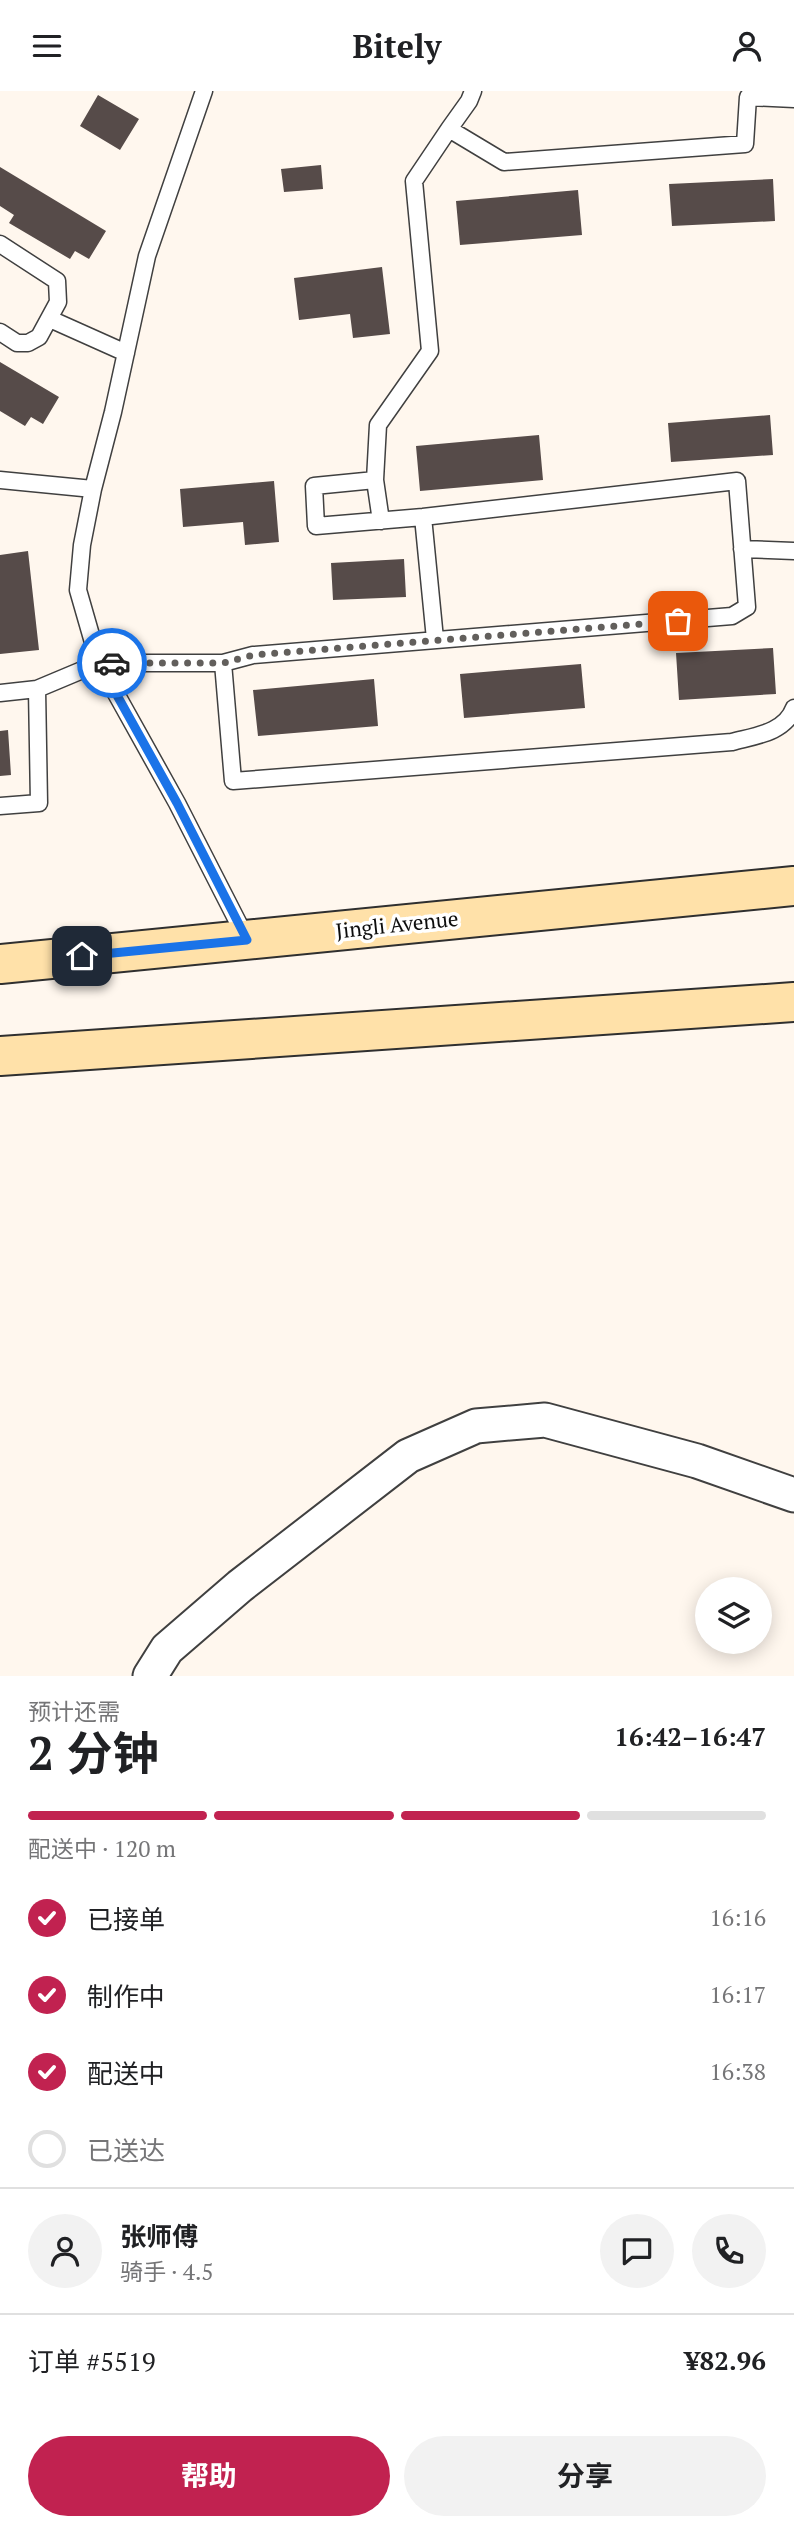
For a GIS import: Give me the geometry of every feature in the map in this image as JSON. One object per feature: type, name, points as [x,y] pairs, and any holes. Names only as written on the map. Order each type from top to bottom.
[{"type":"main road","name":"Jingli Avenue","points":[[0,964],[794,886]]},
{"type":"main road","points":[[0,1056],[794,1002]]},
{"type":"street","points":[[150,1676],[167,1649],[198,1622],[408,1456],[476,1426],[545,1420],[697,1461],[794,1495]]},
{"type":"lane","points":[[204,91],[147,256],[93,489],[82,545],[78,590],[99,663],[177,803],[247,940]]},
{"type":"lane","points":[[381,521],[375,480],[378,425],[430,351],[414,181],[469,101],[473,91]]},
{"type":"lane","points":[[449,128],[504,162],[746,144],[748,94],[794,99]]},
{"type":"lane","points":[[0,244],[57,281],[58,302],[39,337],[28,343],[17,343],[0,332]]},
{"type":"lane","points":[[50,319],[126,353]]},
{"type":"lane","points":[[0,480],[93,489]]},
{"type":"lane","points":[[0,693],[37,689],[99,663],[223,663],[253,655],[733,616],[747,607],[737,481],[423,517],[316,526],[314,486],[375,480]]},
{"type":"lane","points":[[423,517],[435,639]]},
{"type":"lane","points":[[742,549],[794,551]]},
{"type":"lane","points":[[223,663],[233,781],[732,742],[771,732],[791,718],[794,708]]},
{"type":"lane","points":[[0,806],[39,803],[37,689]]},
{"type":"building","points":[[98,95],[139,119],[120,150],[80,126]]},
{"type":"building","points":[[321,165],[323,189],[284,192],[281,169]]},
{"type":"building","points":[[0,167],[106,231],[89,259],[75,251],[70,259],[9,223],[14,215],[0,206]]},
{"type":"building","points":[[773,179],[775,221],[672,226],[669,184]]},
{"type":"building","points":[[578,190],[582,235],[460,245],[456,201]]},
{"type":"building","points":[[382,267],[390,334],[353,338],[350,314],[299,320],[294,278]]},
{"type":"building","points":[[0,362],[59,397],[43,424],[31,417],[25,426],[0,411]]},
{"type":"building","points":[[770,415],[773,455],[671,462],[668,423]]},
{"type":"building","points":[[539,435],[543,480],[420,491],[416,446]]},
{"type":"building","points":[[274,481],[279,542],[245,545],[243,522],[183,527],[180,489]]},
{"type":"building","points":[[28,551],[39,650],[0,654],[0,555]]},
{"type":"building","points":[[404,559],[406,597],[333,600],[331,563]]},
{"type":"building","points":[[773,648],[776,694],[679,700],[676,653]]},
{"type":"building","points":[[581,664],[585,708],[464,718],[460,674]]},
{"type":"building","points":[[374,679],[378,726],[258,736],[253,690]]},
{"type":"building","points":[[8,730],[11,775],[0,776],[0,731]]},
{"type":"way so far","points":[[112,663],[223,663],[253,655],[678,621]]},
{"type":"route","points":[[82,956],[247,940],[177,803],[99,663],[112,663]]}]
